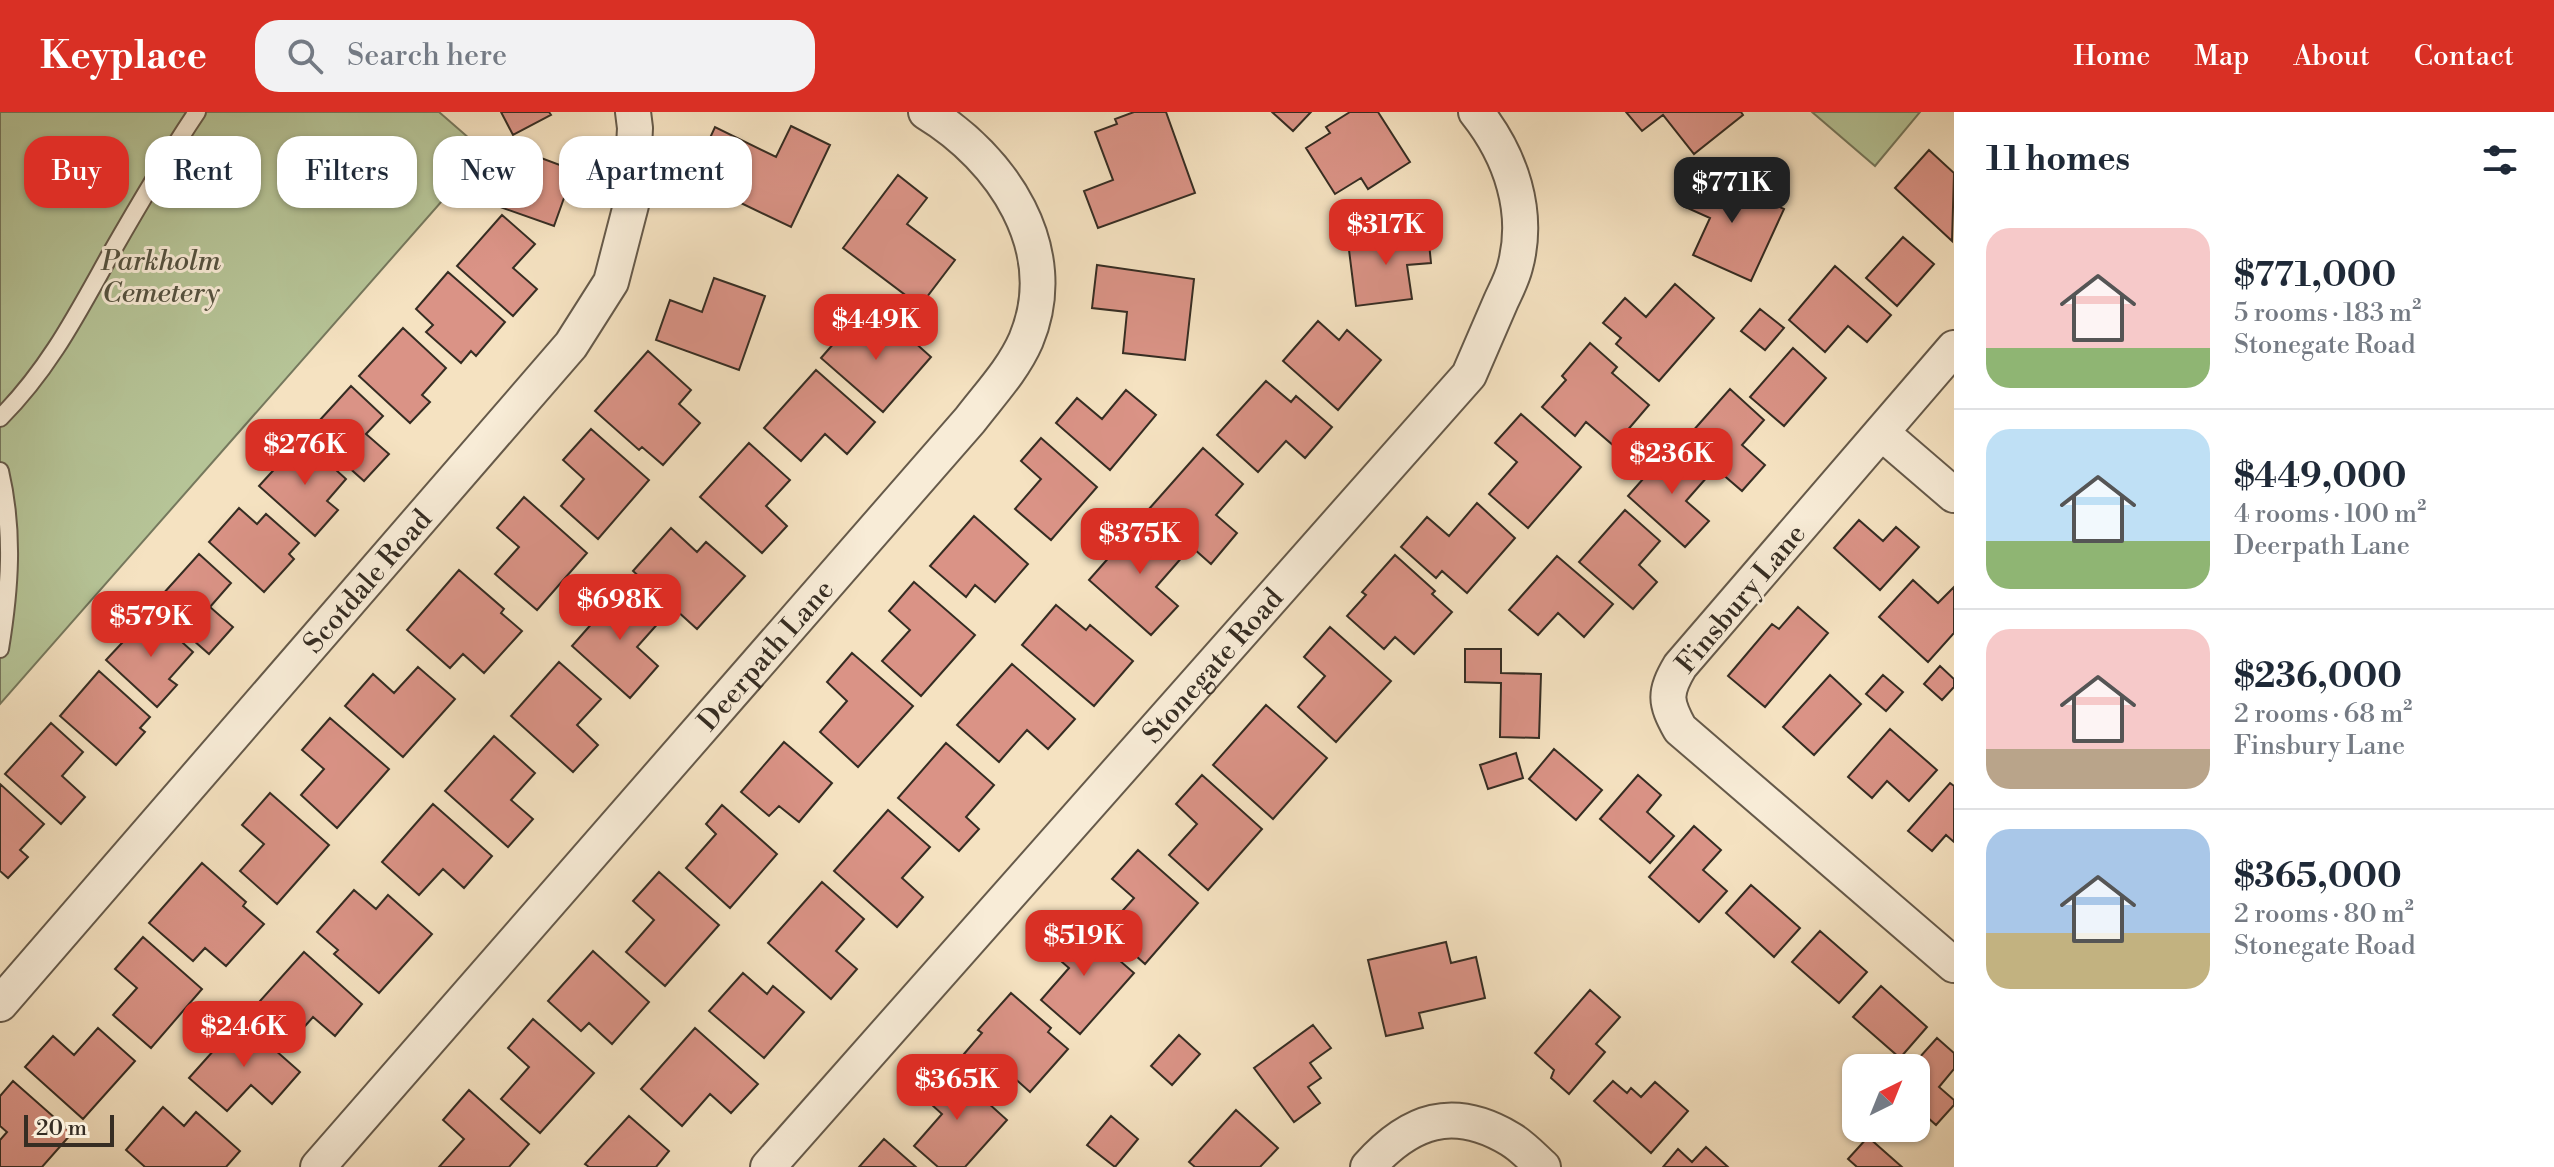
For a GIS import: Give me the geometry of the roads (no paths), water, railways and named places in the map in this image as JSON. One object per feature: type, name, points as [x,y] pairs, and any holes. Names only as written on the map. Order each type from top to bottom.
[{"type":"street","name":"Scotdale Road","points":[[0,1004],[571,345],[611,282],[631,205],[633,112]]},
{"type":"street","name":"Deerpath Lane","points":[[318,1167],[970,420],[1013,364],[1026,339],[1038,303],[1037,269],[1030,231],[1015,198],[993,169],[966,142],[926,112]]},
{"type":"street","name":"Stonegate Road","points":[[768,1167],[1469,375],[1515,269],[1521,232],[1519,199],[1511,172],[1486,124],[1476,112]]},
{"type":"street","name":"Finsbury Lane","points":[[1954,348],[1680,666],[1667,695],[1670,711],[1680,729],[1954,965]]},
{"type":"street","points":[[1883,434],[1954,495]]},
{"type":"street","points":[[1368,1167],[1386,1147],[1411,1130],[1434,1122],[1463,1120],[1513,1140],[1543,1167]]},
{"type":"lane","points":[[0,418],[24,394],[57,349],[166,158],[197,112]]},
{"type":"lane","points":[[0,471],[9,514],[11,561],[0,649]]},
{"type":"park label","name":"Parkholm Cemetery","points":[[161,276]]}]
